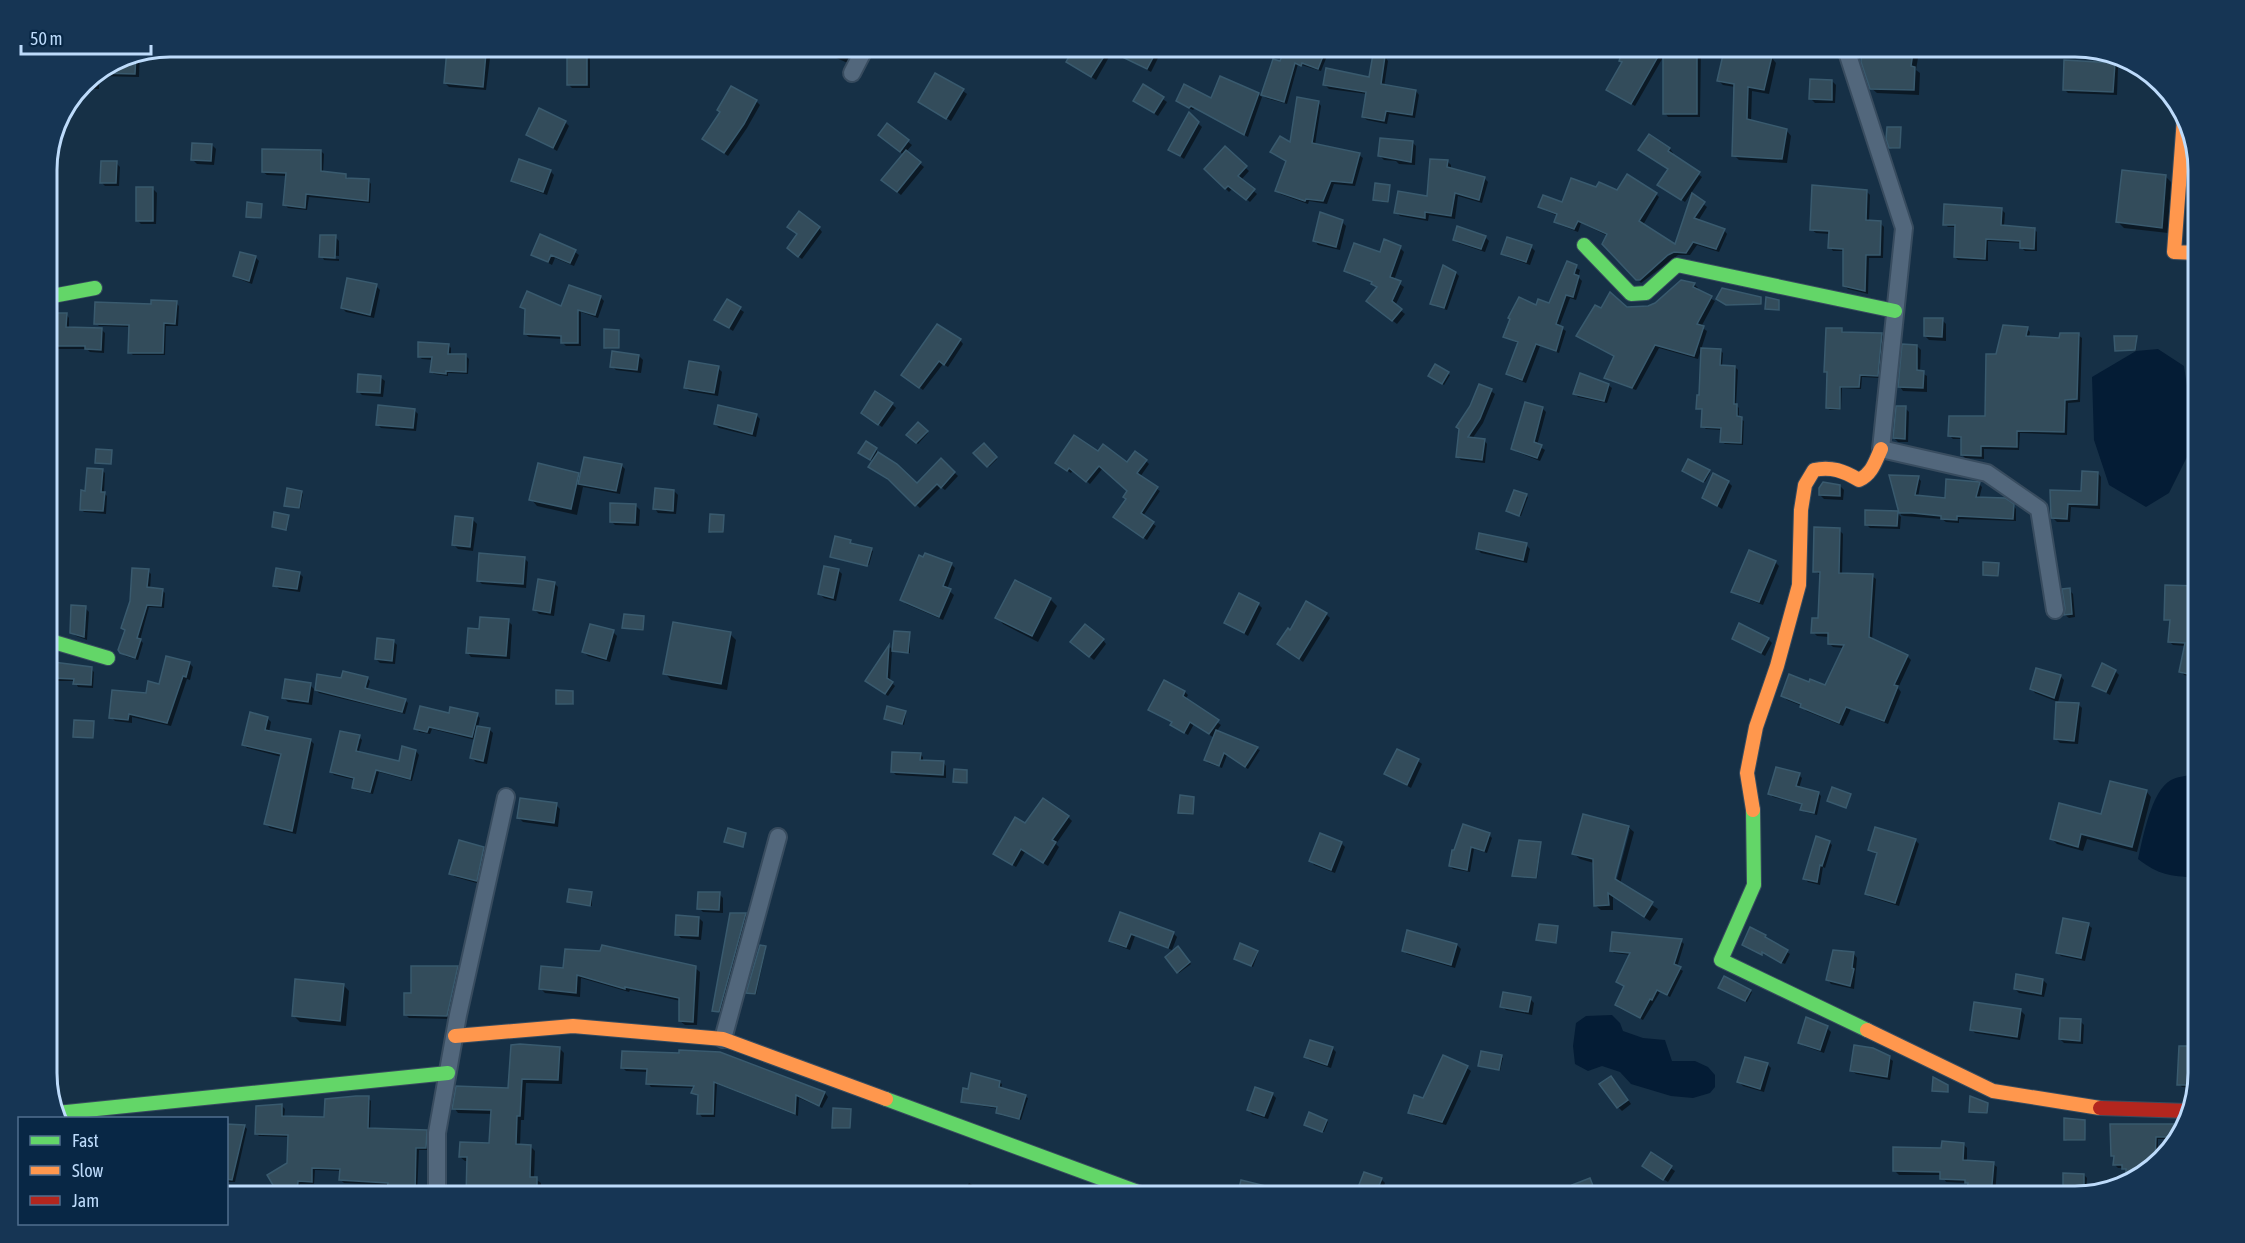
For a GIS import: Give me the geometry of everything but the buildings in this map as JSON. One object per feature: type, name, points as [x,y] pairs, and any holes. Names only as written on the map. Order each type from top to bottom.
[{"type":"street","points":[[852,73],[860,57]]},
{"type":"street","points":[[1849,57],[1904,228],[1881,449],[1869,476],[1864,479],[1859,480],[1845,471],[1825,467],[1814,470],[1805,485],[1801,510],[1799,585],[1777,666],[1756,727],[1747,773],[1753,813],[1754,885],[1721,960],[1993,1091],[2109,1110],[2181,1111]]},
{"type":"street","points":[[2183,136],[2174,252],[2188,253]]},
{"type":"street","points":[[1584,245],[1631,294],[1646,293],[1677,265],[1895,311]]},
{"type":"street","points":[[57,295],[95,288]]},
{"type":"street","points":[[1881,449],[1987,473],[2039,509],[2055,610]]},
{"type":"street","points":[[57,643],[108,658]]},
{"type":"street","points":[[437,1186],[437,1133],[455,1036],[506,797]]},
{"type":"street","points":[[723,1038],[778,837]]},
{"type":"street","points":[[455,1036],[573,1026],[723,1038],[1120,1186]]},
{"type":"street","points":[[64,1112],[448,1073]]},
{"type":"water","points":[[2158,349],[2184,366],[2188,393],[2188,455],[2169,493],[2146,507],[2109,485],[2094,440],[2092,377],[2136,351]]},
{"type":"water","points":[[2188,775],[2188,877],[2165,874],[2138,859],[2153,804],[2164,786],[2178,777]]},
{"type":"water","points":[[1612,1015],[1620,1023],[1623,1031],[1643,1038],[1665,1040],[1672,1061],[1695,1061],[1708,1067],[1715,1075],[1715,1087],[1710,1093],[1693,1098],[1671,1096],[1631,1084],[1620,1072],[1602,1066],[1588,1071],[1575,1064],[1573,1046],[1576,1023],[1586,1016]]},
{"type":"traffic: fast","points":[[1584,245],[1631,294],[1646,293],[1677,265],[1895,311]]},
{"type":"traffic: fast","points":[[57,295],[95,288]]},
{"type":"traffic: fast","points":[[57,643],[108,658]]},
{"type":"traffic: fast","points":[[1753,810],[1754,885],[1721,960],[1867,1030]]},
{"type":"traffic: fast","points":[[64,1112],[448,1073]]},
{"type":"traffic: fast","points":[[886,1099],[1122,1186]]},
{"type":"traffic: slow","points":[[2183,136],[2174,252],[2188,253]]},
{"type":"traffic: slow","points":[[1753,810],[1747,773],[1756,727],[1777,666],[1799,585],[1801,510],[1805,485],[1814,470],[1820,469],[1837,470],[1859,480],[1870,471],[1881,449]]},
{"type":"traffic: slow","points":[[455,1036],[573,1026],[723,1039],[886,1099]]},
{"type":"traffic: slow","points":[[1867,1030],[1993,1091],[2100,1108]]},
{"type":"traffic: jam","points":[[2100,1108],[2181,1111]]}]
